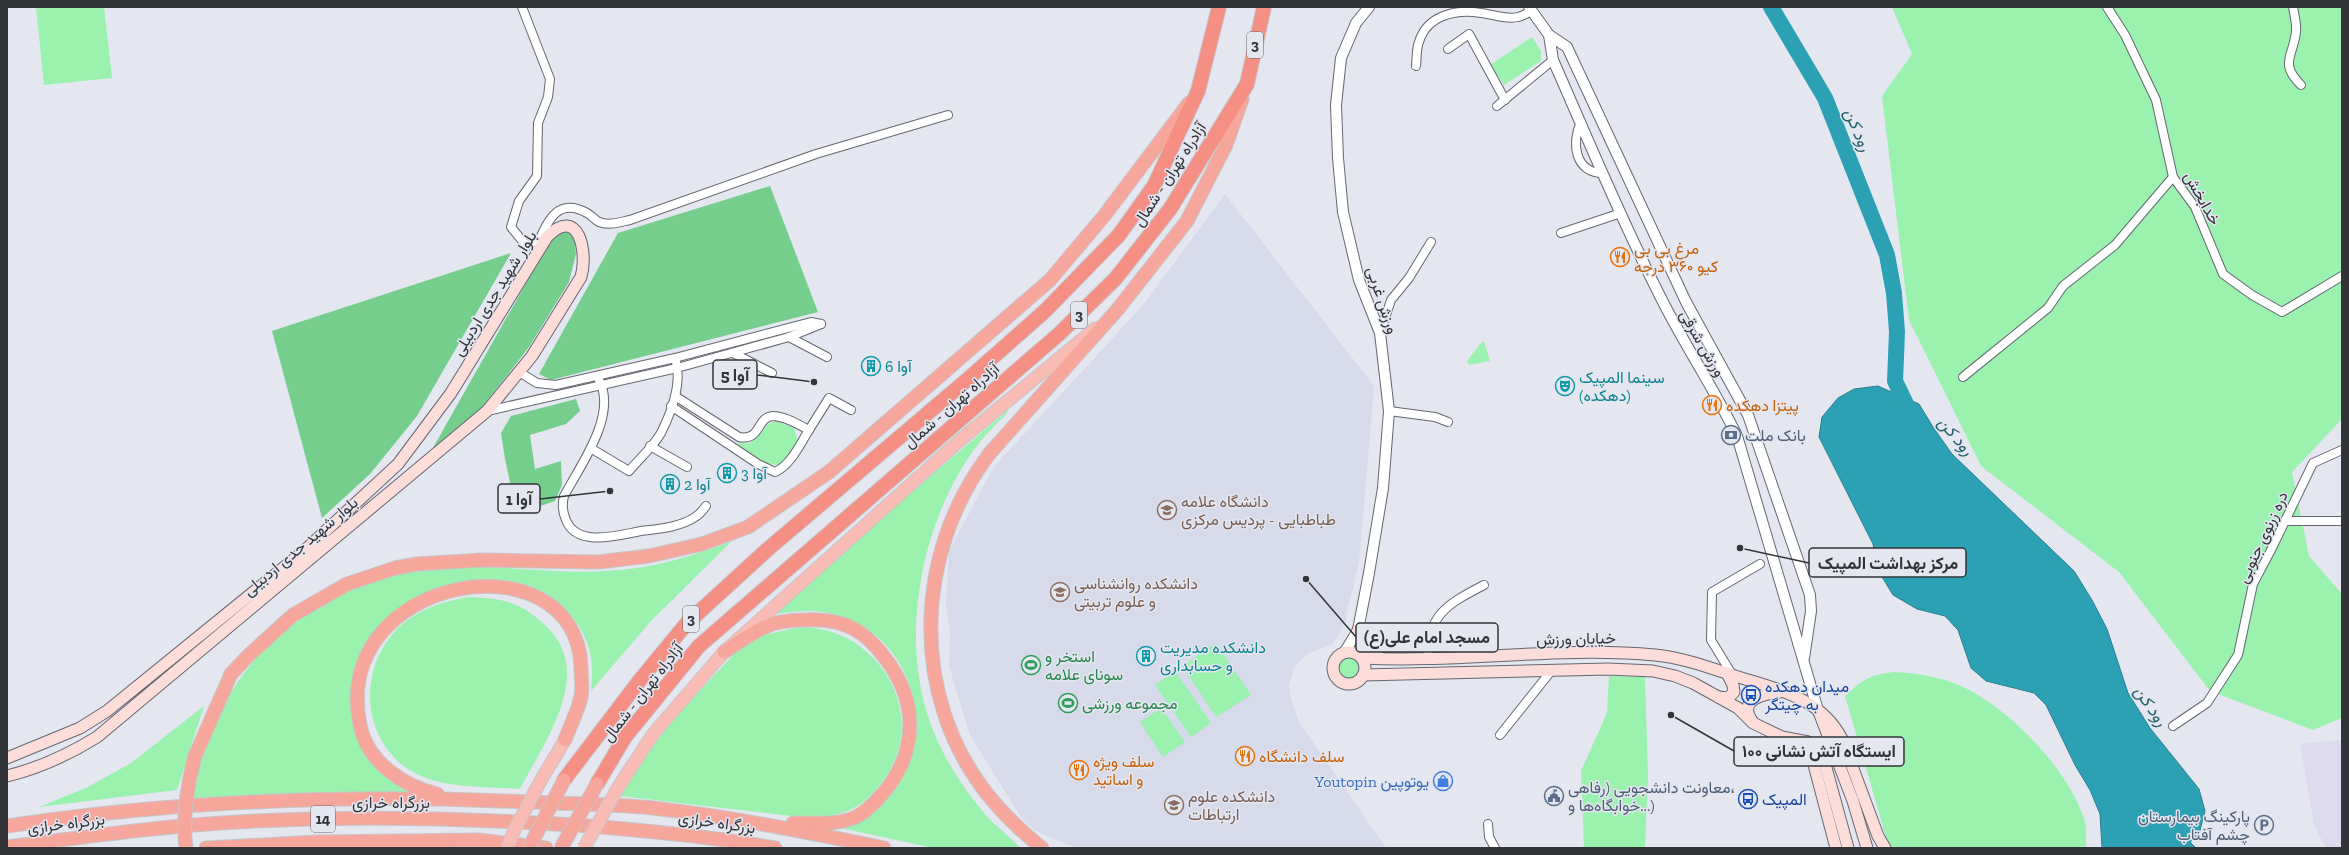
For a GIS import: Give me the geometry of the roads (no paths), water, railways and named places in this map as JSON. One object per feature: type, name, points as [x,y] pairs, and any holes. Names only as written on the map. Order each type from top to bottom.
[{"type":"highway","name":"آزادراه تهران - شمال","points":[[564,780],[640,680],[687,623],[768,548],[968,379],[1044,311],[1119,234],[1154,186],[1198,91],[1219,7]]},
{"type":"highway","name":"آزادراه تهران - شمال","points":[[597,784],[625,737],[699,646],[1059,334],[1116,278],[1170,209],[1247,84],[1264,7]]},
{"type":"highway","points":[[1042,848],[1012,822],[987,794],[965,760],[948,723],[936,690],[931,651],[932,604],[944,540],[956,509],[974,474],[990,453],[1118,309],[1187,221],[1226,145],[1247,84]]},
{"type":"highway","points":[[186,848],[185,808],[188,782],[195,756],[231,674],[293,614],[347,584],[395,568],[417,564],[482,560],[598,562],[649,556],[702,544],[748,527],[829,472],[1050,280],[1104,216],[1198,91]]},
{"type":"highway","points":[[458,799],[414,788],[391,773],[379,761],[368,746],[360,730],[356,699],[358,681],[367,652],[390,622],[419,603],[448,592],[490,587],[527,593],[549,603],[568,626],[580,652],[581,697],[565,740]]},
{"type":"highway","points":[[724,652],[766,626],[789,620],[819,619],[854,629],[876,646],[894,669],[905,692],[911,718],[905,755],[897,776],[873,805],[851,819],[822,823],[765,823]]},
{"type":"highway","name":"3","points":[[529,848],[564,780]]},
{"type":"highway","name":"3","points":[[561,848],[597,784]]},
{"type":"highway","points":[[7,826],[117,812],[197,805],[335,799],[458,799],[651,808],[765,823],[884,848]]},
{"type":"highway","name":"بزرگراه خرازی","points":[[7,847],[91,836],[238,822],[383,818],[500,820],[625,829],[726,839],[775,848]]},
{"type":"highway","name":"14","points":[[206,848],[317,842],[471,840],[546,848]]},
{"type":"main road","name":"بلوار شهید جدی اردبیلی","points":[[7,758],[80,728],[107,711],[304,551],[369,493],[413,445],[451,393],[543,240],[554,230],[566,226],[576,230],[582,238],[585,264],[581,277],[519,372],[487,412],[97,737],[68,755],[36,769],[7,776]]},
{"type":"main road","points":[[584,848],[619,786],[653,734],[724,652],[959,441],[1118,309]]},
{"type":"main road","points":[[1358,630],[1366,649],[1385,659]]},
{"type":"main road","points":[[1354,652],[1362,658],[1365,666],[1363,675],[1356,682],[1346,684],[1334,674],[1333,664],[1339,655],[1354,652]]},
{"type":"main road","name":"خیابان ورزش","points":[[1362,658],[1385,659],[1608,653],[1656,655],[1703,665],[1730,675],[1786,691],[1817,707],[1835,725],[1842,739],[1878,836],[1885,848]]},
{"type":"main road","name":"خیابان ورزش","points":[[1363,675],[1608,669],[1653,671],[1675,676],[1693,683],[1738,708],[1753,723],[1782,737],[1808,742]]},
{"type":"main road","points":[[1717,697],[1728,698],[1734,692],[1730,675]]},
{"type":"main road","points":[[1753,723],[1747,715],[1750,703],[1755,698],[1762,694],[1786,691]]},
{"type":"main road","points":[[1817,707],[1853,801],[1867,848]]},
{"type":"main road","points":[[507,848],[513,833],[541,780],[565,740]]},
{"type":"main road","points":[[1808,742],[1836,848]]},
{"type":"main road","points":[[1808,742],[1822,753],[1848,848]]},
{"type":"street","points":[[522,7],[550,79],[548,97],[538,123],[537,176],[519,201],[511,227],[524,243],[532,246],[543,240],[549,220],[557,211],[571,207],[587,213],[599,222],[611,224],[630,220],[816,154],[948,115]]},
{"type":"street","name":"ورزش غربی","points":[[1344,653],[1358,630],[1383,488],[1389,411],[1380,333],[1359,280],[1345,220],[1337,143],[1336,105],[1341,58],[1356,23],[1369,7]]},
{"type":"street","name":"خدابخش","points":[[2107,7],[2125,35],[2156,100],[2173,177],[2195,208],[2223,274],[2252,295],[2282,312],[2342,276]]},
{"type":"street","points":[[2293,7],[2297,31],[2288,65],[2292,76],[2301,85]]},
{"type":"street","points":[[1416,66],[1418,44],[1422,34],[1433,21],[1446,14],[1465,12],[1509,18],[1518,17],[1531,9]]},
{"type":"street","name":"ورزش شرقی","points":[[1531,9],[1549,35],[1553,60],[1621,213],[1684,343],[1726,412],[1737,436],[1817,707]]},
{"type":"street","points":[[1448,49],[1469,34],[1505,100]]},
{"type":"street","points":[[1549,35],[1566,47],[1686,302],[1748,415],[1810,595],[1811,611],[1804,662]]},
{"type":"street","points":[[1497,106],[1553,60]]},
{"type":"street","points":[[1581,122],[1576,132],[1576,150],[1581,164],[1594,173],[1603,173]]},
{"type":"street","points":[[1964,377],[2048,308],[2063,286],[2115,245],[2173,177]]},
{"type":"street","points":[[1561,233],[1621,213]]},
{"type":"street","points":[[1380,333],[1391,300],[1409,278],[1431,242]]},
{"type":"street","points":[[487,412],[677,368],[789,337],[821,324],[811,322],[675,358],[549,386],[537,383],[519,372]]},
{"type":"street","points":[[789,337],[826,357]]},
{"type":"street","points":[[733,353],[772,373]]},
{"type":"street","points":[[592,449],[629,471],[660,434],[675,396],[679,375],[675,358]]},
{"type":"street","points":[[596,376],[602,385],[603,406],[601,423],[592,449],[564,496],[562,503],[566,521],[575,532],[587,537],[601,537],[651,530],[695,518],[706,506]]},
{"type":"street","points":[[675,396],[739,437],[746,438],[753,436],[766,418],[773,416],[808,430]]},
{"type":"street","points":[[671,406],[758,464],[775,472],[780,469],[796,452],[808,430],[829,398],[851,410]]},
{"type":"street","points":[[1389,411],[1435,417],[1448,422]]},
{"type":"street","points":[[650,446],[687,467]]},
{"type":"street","name":"دره زرنوی جنوبی","points":[[2173,726],[2207,703],[2238,655],[2253,584],[2312,463],[2342,450]]},
{"type":"street","points":[[2285,521],[2342,521]]},
{"type":"street","points":[[1730,675],[1711,640],[1712,592],[1760,564]]},
{"type":"street","points":[[1428,658],[1427,642],[1437,616],[1456,600],[1484,585]]},
{"type":"street","points":[[1500,735],[1552,670]]},
{"type":"street","points":[[1488,824],[1489,837],[1495,848]]},
{"type":"water","points":[[1878,386],[1919,404],[1952,454],[2074,571],[2092,600],[2107,629],[2128,693],[2150,728],[2199,789],[2205,811],[2199,834],[2190,842],[2196,848],[2102,848],[2100,814],[2090,790],[2075,765],[2046,705],[2034,693],[1986,681],[1971,668],[1958,630],[1945,616],[1917,609],[1893,595],[1879,572],[1873,544],[1819,437],[1822,417],[1838,398],[1854,389]]},
{"type":"waterway","name":"رود کن","points":[[1771,7],[1825,98],[1887,255],[1894,293],[1897,332],[1895,381],[1913,415]]},
{"type":"place","name":"مرغ بی بی کیو ۳۶۰ درجه","points":[[1620,257]]},
{"type":"place","name":"آوا 6","points":[[871,366]]},
{"type":"place","name":"آوا 5","points":[[814,382]]},
{"type":"place","name":"سینما المپیک (دهکده)","points":[[1565,386]]},
{"type":"place","name":"پیتزا دهکده","points":[[1712,405]]},
{"type":"place","name":"بانک ملت","points":[[1731,435]]},
{"type":"place","name":"آوا 3","points":[[727,473]]},
{"type":"place","name":"آوا 2","points":[[670,484]]},
{"type":"place","name":"آوا 1","points":[[610,491]]},
{"type":"place","name":"دانشگاه علامه طباطبایی - پردیس مرکزی","points":[[1167,510]]},
{"type":"place","name":"مرکز بهداشت المپیک","points":[[1740,548]]},
{"type":"place","name":"مسجد امام علی(ع)","points":[[1306,579]]},
{"type":"place","name":"دانشکده روانشناسی و علوم تربیتی","points":[[1060,592]]},
{"type":"place","name":"دانشکده مدیریت و حسابداری","points":[[1146,656]]},
{"type":"place","name":"استخر و سونای علامه","points":[[1031,665]]},
{"type":"place","name":"میدان دهکده به چیتگر","points":[[1751,695]]},
{"type":"place","name":"مجموعه ورزشی","points":[[1068,703]]},
{"type":"place","name":"ایستگاه آتش نشانی ۱۰۰","points":[[1671,715]]},
{"type":"place","name":"سلف دانشگاه","points":[[1245,756]]},
{"type":"place","name":"سلف ویژه و اساتید","points":[[1079,770]]},
{"type":"place","name":"Youtopin یوتوپین","points":[[1443,781]]},
{"type":"place","name":"معاونت دانشجویی (رفاهی، خوابگاه‌ها و...)","points":[[1554,796]]},
{"type":"place","name":"المپیک","points":[[1748,799]]},
{"type":"place","name":"دانشکده علوم ارتباطات","points":[[1174,805]]},
{"type":"place","name":"پاركينگ بيمارستان چشم آفتاب","points":[[2264,825]]}]
